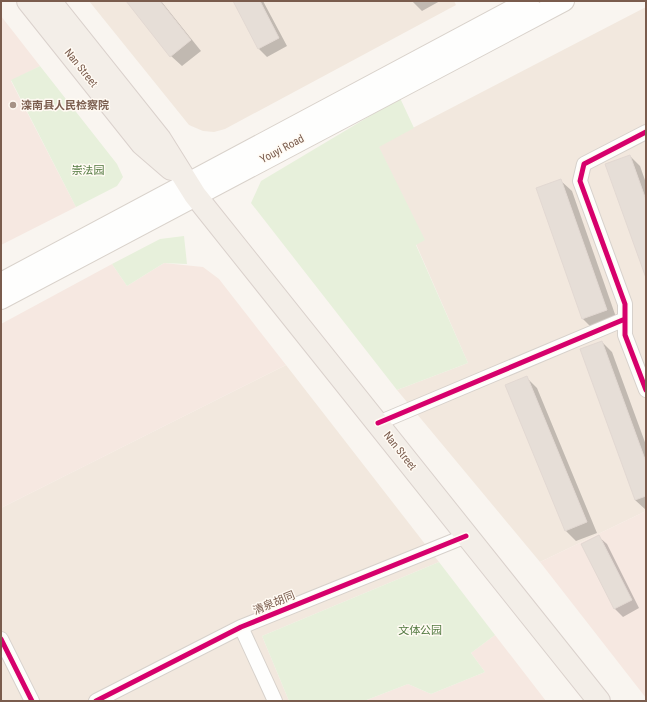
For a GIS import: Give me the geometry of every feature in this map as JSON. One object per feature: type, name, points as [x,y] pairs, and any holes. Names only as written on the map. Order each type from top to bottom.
[{"type":"main road","name":"Nan Street","points":[[28,1],[142,144],[191,188]]},
{"type":"main road","name":"Nan Street","points":[[50,1],[160,139],[191,188],[466,536],[599,701]]},
{"type":"main road","name":"Youyi Road","points":[[1,299],[191,188],[530,1]]},
{"type":"main road","name":"Youyi Road","points":[[1,283],[564,1]]},
{"type":"street","points":[[646,132],[584,164],[580,181],[625,304],[625,335],[646,390]]},
{"type":"street","points":[[378,423],[625,319]]},
{"type":"street","name":"清泉胡同","points":[[96,701],[241,627],[466,536]]},
{"type":"street","points":[[241,627],[276,701]]},
{"type":"street","points":[[1,639],[32,701]]},
{"type":"shaded area","points":[[89,1],[454,1],[456,5],[225,129],[214,132],[203,131],[189,125]]},
{"type":"shaded area","points":[[646,7],[646,511],[540,562],[397,390],[468,363],[416,244],[424,240],[378,146]]},
{"type":"shaded area","points":[[1,16],[40,66],[11,81],[76,207],[1,245]]},
{"type":"shaded area","points":[[164,263],[203,267],[219,279],[286,365],[1,508],[1,324],[112,264],[127,286]]},
{"type":"shaded area","points":[[286,365],[439,562],[262,636],[289,701],[1,701],[1,508]]},
{"type":"shaded area","points":[[646,511],[646,698],[540,562]]},
{"type":"shaded area","points":[[495,635],[546,701],[364,701],[408,684],[431,694],[485,672],[471,653]]},
{"type":"green space","name":"崇法园","points":[[40,66],[117,164],[123,177],[117,186],[76,207],[11,80]]},
{"type":"green space","points":[[400,98],[414,128],[379,147],[425,240],[416,245],[468,363],[397,390],[251,203],[261,181]]},
{"type":"green space","points":[[184,236],[187,264],[164,263],[127,286],[112,264],[160,239]]},
{"type":"green space","name":"文体公园","points":[[439,562],[495,635],[471,653],[485,672],[431,694],[408,684],[364,701],[289,701],[262,636]]},
{"type":"building","points":[[126,1],[160,1],[191,40],[170,57]]},
{"type":"building","points":[[233,1],[260,1],[279,38],[258,49]]},
{"type":"building","points":[[630,155],[646,200],[646,278],[605,164]]},
{"type":"building","points":[[561,179],[607,310],[582,319],[536,188]]},
{"type":"building","points":[[602,341],[646,462],[646,496],[635,500],[580,349]]},
{"type":"building","points":[[527,376],[587,522],[565,531],[505,385]]},
{"type":"building","points":[[599,535],[632,600],[614,609],[581,544]]},
{"type":"cycle path","points":[[646,132],[584,164],[580,181],[625,304],[625,335],[646,390]]},
{"type":"cycle path","points":[[378,423],[625,319]]},
{"type":"cycle path","points":[[96,701],[241,627],[466,536]]},
{"type":"cycle path","points":[[1,639],[32,701]]},
{"type":"place","name":"滦南县人民检察院","points":[[13,105]]}]
